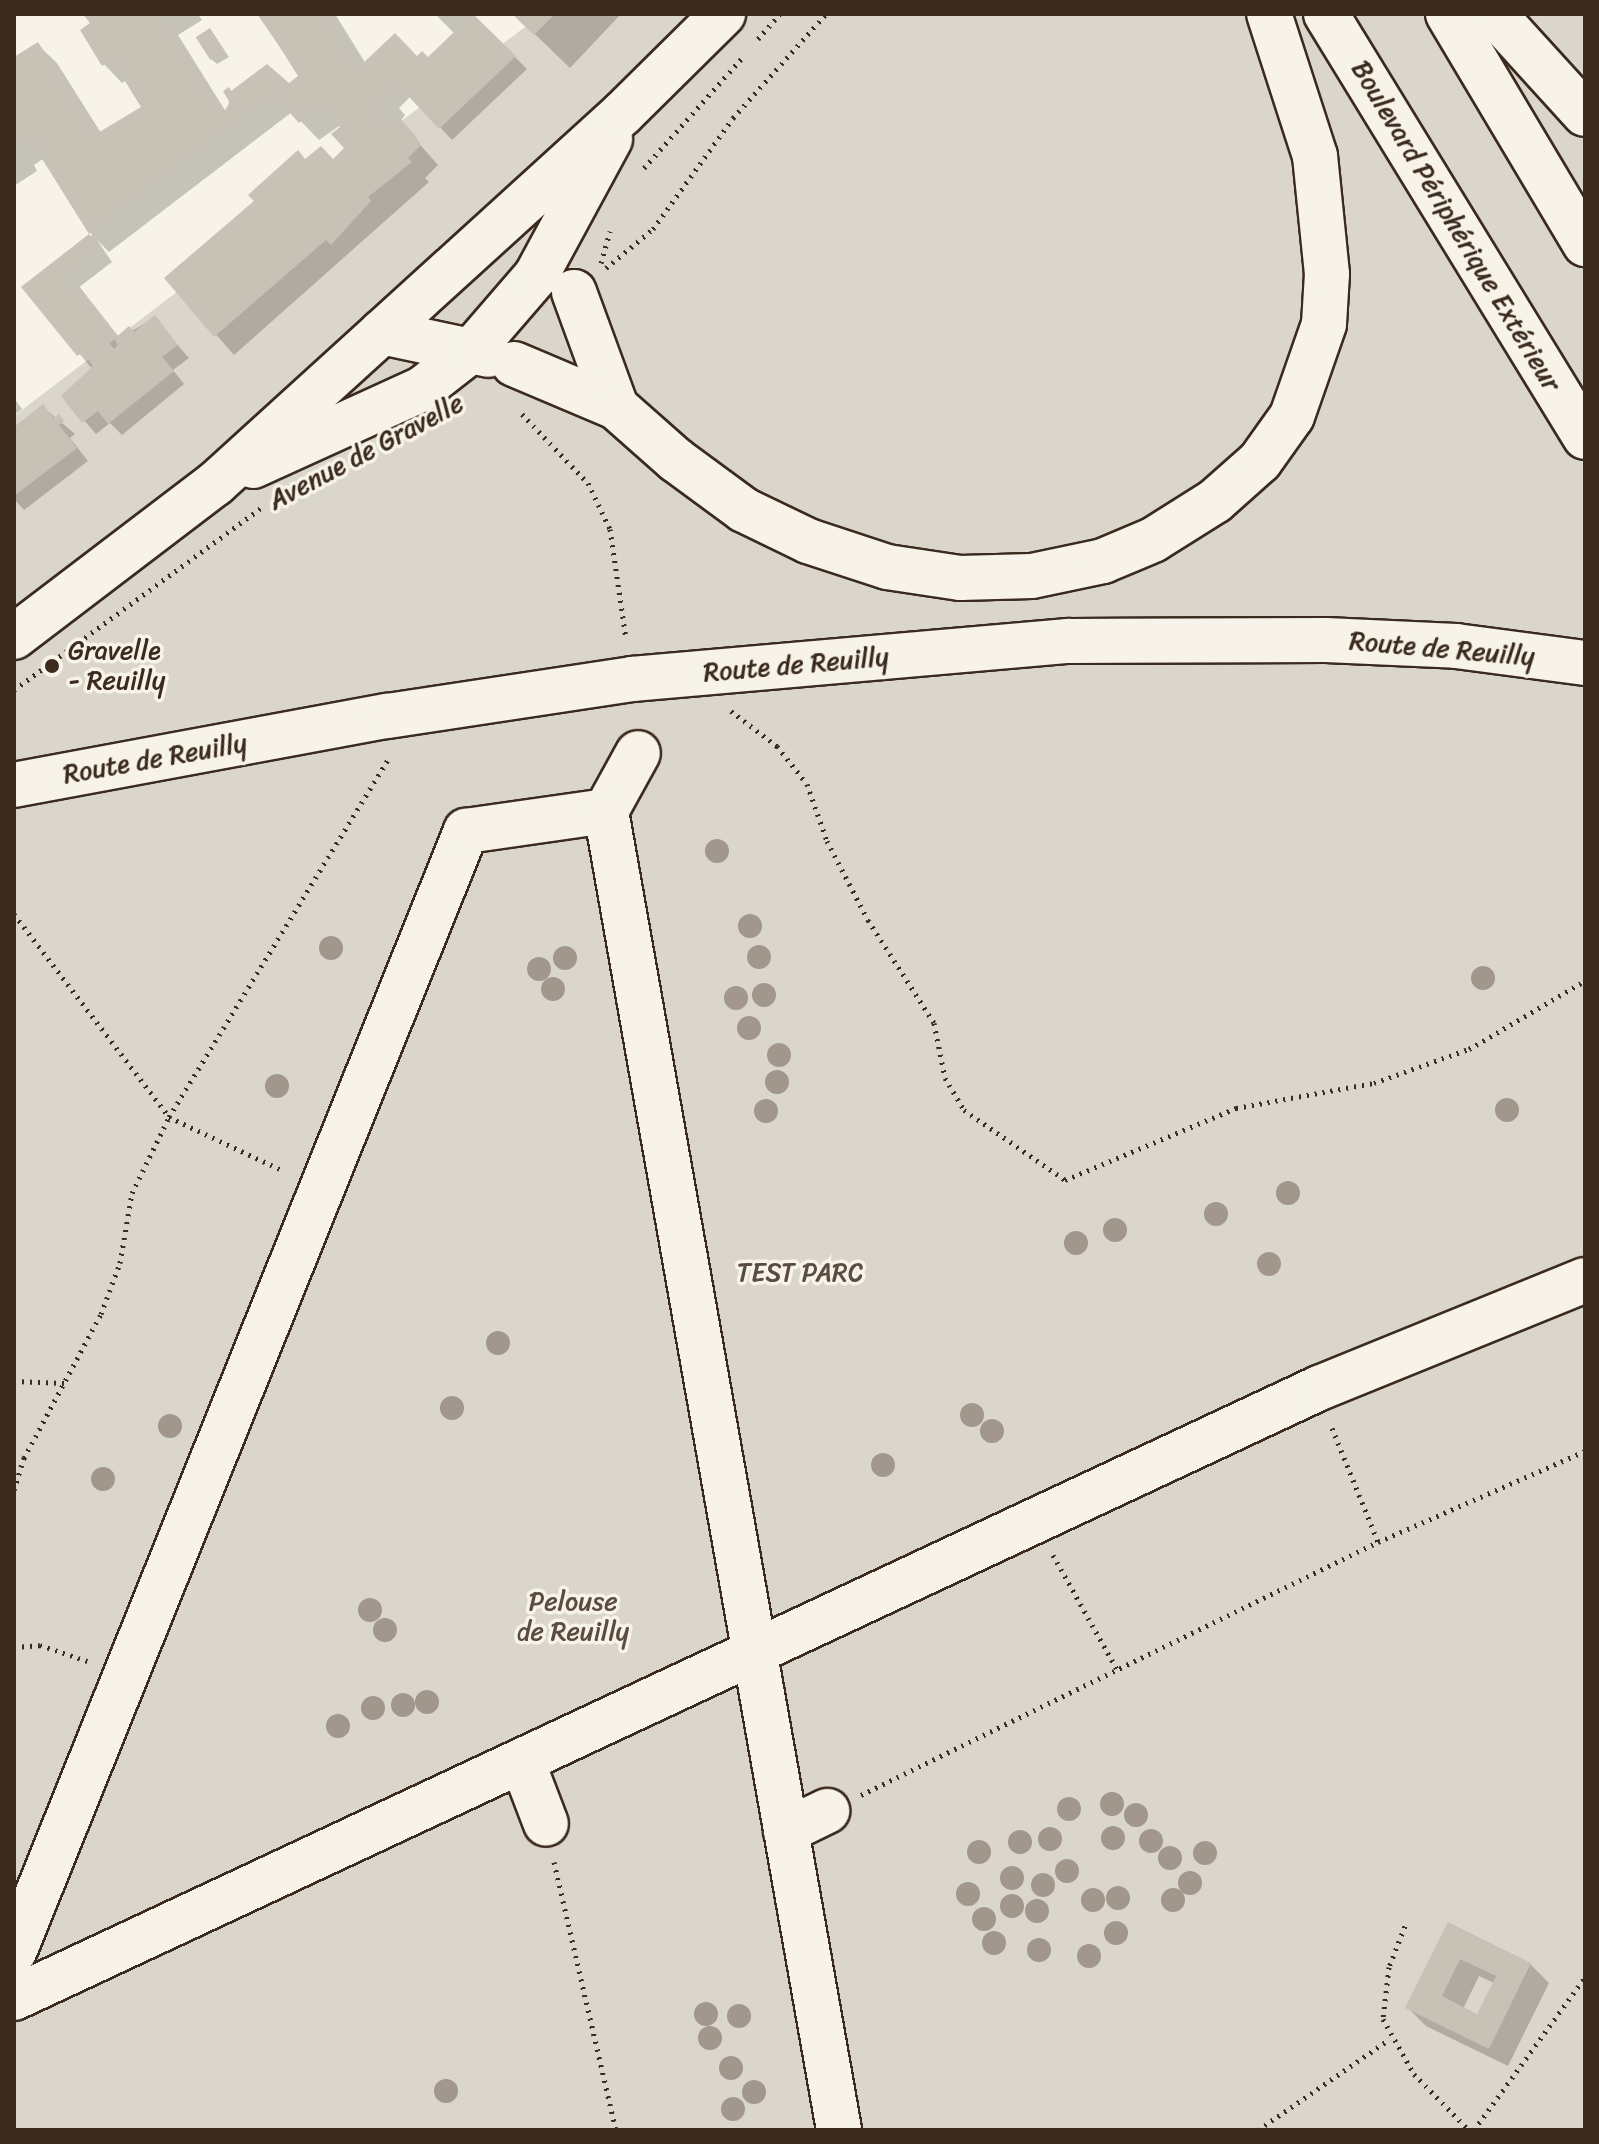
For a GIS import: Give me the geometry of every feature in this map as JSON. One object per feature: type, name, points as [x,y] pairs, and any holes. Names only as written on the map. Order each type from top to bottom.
[{"type":"main road","name":"Avenue de Gravelle","points":[[14,637],[215,484],[623,113],[723,14]]},
{"type":"main road","points":[[382,332],[473,349],[616,407],[676,460],[744,510],[808,541],[887,567],[960,578],[1032,576],[1103,561],[1153,540],[1215,501],[1260,461],[1292,416],[1324,324],[1327,274],[1315,156],[1269,14]]},
{"type":"main road","name":"Boulevard Périphérique Extérieur","points":[[1326,14],[1585,437]]},
{"type":"main road","points":[[1448,14],[1585,244]]},
{"type":"main road","points":[[1494,14],[1585,114]]},
{"type":"main road","name":"Avenue de Gravelle","points":[[215,484],[422,389],[473,349],[509,314],[556,243],[623,113]]},
{"type":"main road","points":[[556,243],[590,280],[616,407]]},
{"type":"main road","name":"Route de Reuilly","points":[[14,785],[388,716],[632,679],[1068,641],[1326,640],[1456,646],[1585,663]]},
{"type":"main road","points":[[638,753],[606,811],[839,2130]]},
{"type":"main road","points":[[14,1952],[466,831],[606,811]]},
{"type":"main road","points":[[14,1998],[1319,1388],[1585,1280]]},
{"type":"main road","points":[[522,1761],[546,1824]]},
{"type":"main road","points":[[786,1831],[827,1811]]},
{"type":"path","points":[[640,172],[780,14]]},
{"type":"path","points":[[590,280],[653,229],[733,118],[826,14]]},
{"type":"path","points":[[605,258],[612,215]]},
{"type":"path","points":[[518,410],[588,483],[610,529],[632,679]]},
{"type":"path","name":"Avenue de Gravelle","points":[[14,690],[269,503]]},
{"type":"path","points":[[707,672],[736,719],[777,746],[807,784],[827,841],[868,920],[934,1023],[945,1078],[964,1110],[1065,1180],[1236,1108],[1374,1083],[1469,1049],[1585,981]]},
{"type":"path","points":[[14,1490],[24,1458],[101,1314],[120,1263],[132,1193],[169,1117],[397,747],[388,716]]},
{"type":"path","points":[[14,914],[169,1117],[323,1186]]},
{"type":"path","points":[[14,1381],[64,1383]]},
{"type":"path","points":[[1337,1443],[1378,1542]]},
{"type":"path","points":[[827,1811],[1119,1673],[1378,1542],[1585,1451]]},
{"type":"path","points":[[1068,1580],[1119,1673]]},
{"type":"path","points":[[14,1647],[40,1645],[126,1674]]},
{"type":"path","points":[[546,1824],[616,2130]]},
{"type":"path","points":[[1405,1926],[1389,1967],[1383,2019],[1390,2039],[1414,2074],[1471,2130],[1585,1977]]},
{"type":"path","points":[[1258,2130],[1390,2039]]},
{"type":"green space","name":"TEST PARC","points":[[542,14],[1585,14],[1585,2130],[14,2130],[14,416]]},
{"type":"building","points":[[83,14],[160,14],[219,109],[225,110],[230,103],[223,91],[229,87],[231,91],[267,64],[289,83],[298,76],[259,14],[324,14],[358,68],[395,33],[417,56],[422,51],[428,57],[473,14],[516,56],[439,129],[398,85],[372,111],[385,124],[396,114],[414,134],[421,145],[408,158],[412,162],[368,197],[371,201],[331,245],[326,240],[214,337],[164,278],[254,201],[248,195],[298,150],[305,159],[321,146],[333,159],[344,148],[331,134],[340,127],[320,108],[299,123],[273,94],[89,234],[29,138],[16,145],[20,152],[14,156],[14,57],[38,42],[96,134],[141,107],[112,60],[102,66],[80,30],[90,23]]},
{"type":"building","points":[[512,14],[555,14],[534,35]]},
{"type":"building","points":[[210,28],[225,51],[210,60],[196,37]]},
{"type":"building","points":[[89,234],[101,249],[63,278],[73,291],[79,286],[111,327],[103,335],[114,349],[118,345],[114,339],[129,326],[134,332],[155,315],[178,345],[162,357],[174,371],[108,424],[98,411],[82,423],[61,396],[93,366],[83,352],[77,356],[21,287]]},
{"type":"building","points":[[43,404],[54,418],[59,414],[64,421],[59,425],[77,448],[14,496],[14,427]]},
{"type":"building","points":[[1448,1922],[1531,1963],[1489,2049],[1405,2008]],"holes":[[[1460,1959],[1496,1976],[1477,2014],[1442,1996]]]},
{"type":"place","name":"Gravelle - Reuilly","points":[[52,666]]},
{"type":"park label","name":"Pelouse de Reuilly","points":[[573,1617]]}]
